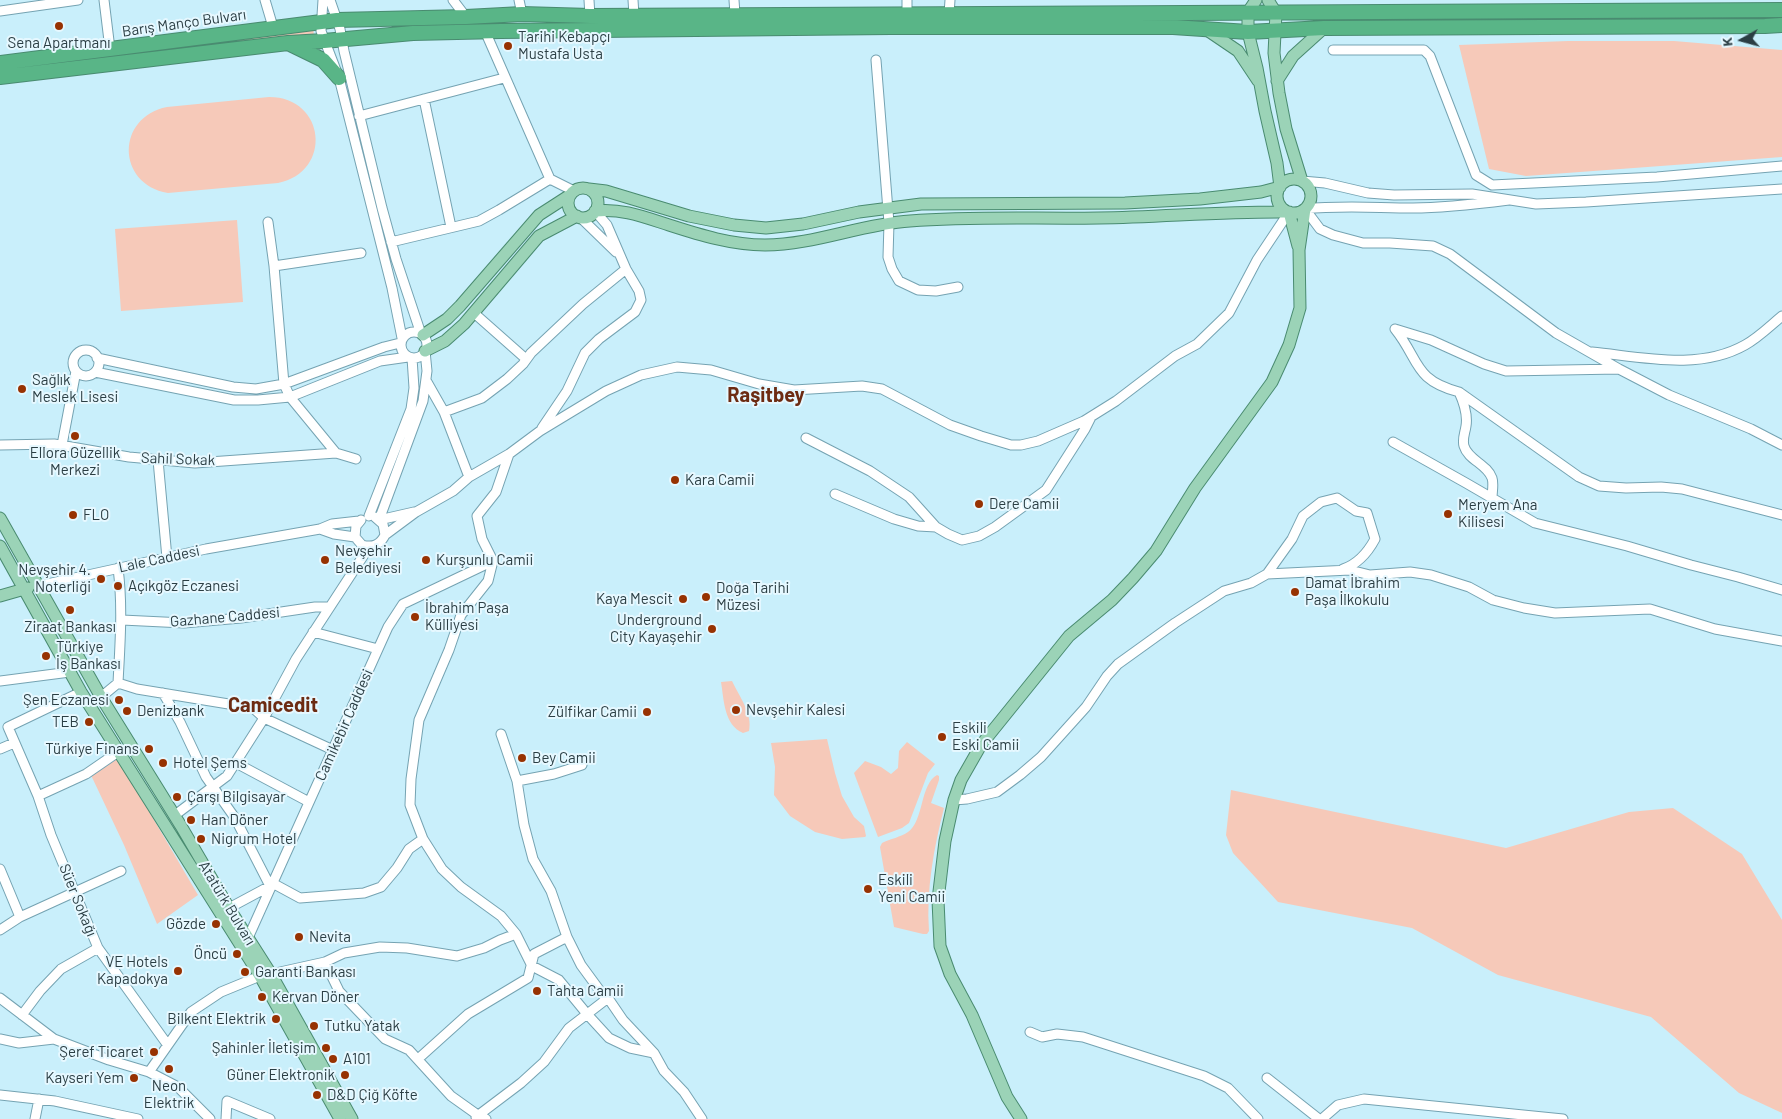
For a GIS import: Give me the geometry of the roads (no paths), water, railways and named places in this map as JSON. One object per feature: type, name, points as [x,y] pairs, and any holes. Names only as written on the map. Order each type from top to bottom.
[{"type":"highway","name":"Barış Manço Bulvarı","points":[[0,63],[321,21],[522,14],[590,16],[735,14],[907,7],[1252,6],[1276,12],[1782,10]]},
{"type":"highway","name":"Barış Manço Bulvarı","points":[[0,77],[288,43],[413,33],[891,27],[1173,27],[1276,32],[1324,28],[1782,25]]},
{"type":"highway","points":[[288,43],[322,60],[339,78]]},
{"type":"main road","points":[[595,211],[626,211],[729,242],[764,245],[792,243],[889,223],[942,219],[1297,212],[1305,208],[1310,202],[1311,194],[1308,187],[1302,181],[1286,129],[1274,53],[1276,12],[1268,0]]},
{"type":"main road","points":[[1252,6],[1248,32],[1277,163],[1280,186],[1278,201],[1284,210],[1289,212]]},
{"type":"main road","points":[[1277,81],[1293,56],[1324,28]]},
{"type":"main road","points":[[1207,30],[1238,51],[1260,84]]},
{"type":"main road","points":[[422,334],[447,319],[460,306],[539,215],[579,188],[606,191],[689,216],[734,226],[766,228],[803,224],[859,212],[921,204],[964,202],[1125,203],[1200,199],[1261,192],[1280,186],[1292,179],[1302,181]]},
{"type":"main road","points":[[425,351],[444,341],[474,313],[526,248],[539,236],[579,217],[587,217],[595,211],[598,206],[596,196],[589,189]]},
{"type":"main road","points":[[572,193],[568,201],[569,207],[572,213],[579,217]]},
{"type":"main road","points":[[1021,1119],[1007,1097],[972,1015],[950,974],[940,946],[938,900],[945,841],[954,800],[961,780],[981,745],[1069,636],[1112,600],[1156,550],[1195,488],[1272,382],[1289,346],[1300,308],[1299,250],[1305,208]]},
{"type":"main road","points":[[1289,212],[1299,250]]},
{"type":"main road","name":"Atatürk Bulvarı","points":[[0,518],[100,697],[248,938],[340,1119]]},
{"type":"main road","name":"Atatürk Bulvarı","points":[[0,546],[81,692],[162,823],[266,975],[352,1119]]},
{"type":"main road","name":"Lale Caddesi","points":[[0,596],[23,588],[38,586]]},
{"type":"main road","points":[[162,823],[174,815]]},
{"type":"street","points":[[0,11],[78,0]]},
{"type":"street","points":[[104,0],[110,50]]},
{"type":"street","points":[[265,0],[273,27]]},
{"type":"street","points":[[323,0],[321,32],[339,78],[392,288],[401,348],[410,357],[414,388],[411,409],[369,516],[359,521],[354,531],[355,537],[362,545],[369,547],[379,544],[385,535],[416,512],[453,491],[469,477],[510,454],[540,430],[606,391],[642,375],[677,367],[711,370],[759,384],[794,390],[862,386],[882,389],[950,425],[1011,445],[1038,441],[1091,416],[1116,401],[1175,356],[1197,344],[1229,313],[1257,260],[1289,212]]},
{"type":"street","points":[[330,0],[340,29],[359,116],[391,242],[427,344],[425,351],[427,382],[423,401],[379,520]]},
{"type":"street","points":[[453,0],[466,17]]},
{"type":"street","points":[[519,0],[522,14]]},
{"type":"street","points":[[589,0],[590,16]]},
{"type":"street","points":[[633,0],[634,15]]},
{"type":"street","points":[[734,0],[735,14]]},
{"type":"street","points":[[485,31],[504,78],[550,179],[572,193]]},
{"type":"street","points":[[1332,50],[1424,50],[1430,56],[1476,175],[1492,185],[1657,177],[1782,166]]},
{"type":"street","points":[[876,60],[886,208],[889,223],[888,257],[892,270],[899,281],[918,290],[936,291],[958,288]]},
{"type":"street","points":[[359,116],[504,78]]},
{"type":"street","points":[[424,99],[451,227]]},
{"type":"street","points":[[391,242],[479,221],[550,179]]},
{"type":"street","points":[[1302,181],[1324,183],[1368,193],[1394,196],[1472,194],[1536,204],[1782,189]]},
{"type":"street","points":[[1509,185],[1509,200]]},
{"type":"street","points":[[1305,208],[1335,206],[1414,208],[1457,206],[1509,200]]},
{"type":"street","points":[[1305,208],[1320,229],[1333,235],[1363,243],[1390,242],[1433,246],[1450,254],[1556,333],[1669,395],[1751,429],[1782,445]]},
{"type":"street","points":[[540,430],[567,391],[585,353],[598,339],[635,312],[642,300],[607,225],[595,211]]},
{"type":"street","points":[[579,217],[620,256]]},
{"type":"street","points":[[268,222],[274,266],[284,384],[290,397],[336,453]]},
{"type":"street","points":[[274,266],[361,253]]},
{"type":"street","points":[[444,412],[482,398],[507,380],[583,304],[626,269]]},
{"type":"street","points":[[474,313],[526,359]]},
{"type":"street","points":[[1588,351],[1669,360],[1698,359],[1726,354],[1746,344],[1782,316]]},
{"type":"street","points":[[1619,369],[1506,371],[1484,364],[1431,340],[1395,329],[1425,377],[1443,388],[1459,392],[1579,477],[1599,486],[1682,489],[1782,515]]},
{"type":"street","points":[[62,445],[76,371],[73,361],[79,352],[89,351],[97,358],[233,387],[256,389],[284,384],[384,347],[401,340],[411,332],[422,334]]},
{"type":"street","points":[[76,371],[85,376],[94,372],[234,400],[290,397],[380,361],[420,357],[425,351]]},
{"type":"street","points":[[94,372],[98,363],[97,358]]},
{"type":"street","points":[[427,382],[444,412],[469,477]]},
{"type":"street","points":[[1459,392],[1467,414],[1463,440],[1464,448],[1486,468],[1492,478],[1492,498]]},
{"type":"street","points":[[806,438],[870,472],[910,497],[936,527],[962,540],[979,536],[1046,490],[1085,429],[1091,416]]},
{"type":"street","points":[[1393,442],[1535,523],[1738,576],[1782,590]]},
{"type":"street","name":"Sahil Sokak","points":[[0,445],[54,444],[129,457],[195,463],[336,453],[356,459]]},
{"type":"street","points":[[510,454],[496,492],[477,516],[482,539],[492,561],[488,581],[461,615],[449,650],[419,720],[410,779],[410,805],[423,840],[442,870],[461,887],[501,916],[516,934],[532,966],[559,980],[609,1038],[630,1048],[654,1053]]},
{"type":"street","points":[[158,460],[167,558]]},
{"type":"street","points":[[836,494],[894,519],[918,526],[936,527]]},
{"type":"street","points":[[954,800],[997,792],[1020,775],[1041,757],[1086,707],[1107,676],[1124,659],[1224,591],[1251,583],[1267,574],[1292,539],[1303,516],[1320,502],[1337,498],[1356,511],[1367,513],[1375,539],[1368,552],[1350,567],[1335,571]]},
{"type":"street","points":[[369,516],[379,520],[416,512]]},
{"type":"street","points":[[379,520],[385,529],[385,535]]},
{"type":"street","name":"Lale Caddesi","points":[[38,586],[167,558],[320,529],[332,524],[359,521]]},
{"type":"street","points":[[320,529],[334,534],[355,537]]},
{"type":"street","points":[[174,815],[227,776],[264,718],[296,659],[369,547]]},
{"type":"street","name":"Camikebir Caddesi","points":[[248,938],[388,627],[403,604],[492,561]]},
{"type":"street","points":[[100,697],[118,683],[122,620],[118,568]]},
{"type":"street","points":[[1267,574],[1350,570],[1370,575],[1410,572],[1469,587],[1493,600],[1524,608],[1555,613],[1650,609],[1715,629],[1782,641]]},
{"type":"street","name":"Gazhane Caddesi","points":[[122,620],[184,623],[241,618],[315,607],[329,607]]},
{"type":"street","points":[[313,632],[378,649]]},
{"type":"street","points":[[0,681],[70,672]]},
{"type":"street","points":[[118,683],[137,689],[253,708],[264,718],[332,750]]},
{"type":"street","points":[[0,749],[14,743],[8,727],[81,692]]},
{"type":"street","points":[[163,693],[180,722],[212,788],[235,818],[270,886]]},
{"type":"street","points":[[501,734],[517,781],[524,825],[534,859],[551,890],[567,937],[581,966],[603,995],[608,998],[623,1020],[654,1053],[664,1071],[684,1092],[702,1119]]},
{"type":"street","name":"Süer Sokağı","points":[[14,743],[38,796],[51,835],[98,948],[167,1044]]},
{"type":"street","points":[[38,796],[86,774],[118,752]]},
{"type":"street","points":[[236,763],[309,802]]},
{"type":"street","points":[[517,781],[554,774],[582,765]]},
{"type":"street","points":[[229,908],[270,886],[276,886],[300,898],[364,893],[381,887],[397,868],[409,849],[423,840]]},
{"type":"street","points":[[0,869],[20,917]]},
{"type":"street","points":[[0,930],[20,917],[121,871]]},
{"type":"street","points":[[149,1072],[191,1012],[221,992],[266,975],[325,962],[344,953],[380,947],[407,948],[457,956],[484,948],[516,934]]},
{"type":"street","points":[[418,1059],[468,1014],[528,978],[534,954],[567,937]]},
{"type":"street","points":[[22,1015],[40,991],[61,969],[98,948]]},
{"type":"street","points":[[325,962],[339,991],[354,1008],[385,1039],[409,1050],[451,1096],[479,1118],[522,1083],[544,1062],[569,1028],[608,998]]},
{"type":"street","points":[[0,998],[54,1039],[109,1060],[149,1072],[178,1087],[210,1119]]},
{"type":"street","points":[[1030,1032],[1042,1037],[1057,1034],[1083,1037],[1204,1076],[1228,1088],[1258,1119]]},
{"type":"street","points":[[0,1039],[19,1043],[54,1039]]},
{"type":"street","points":[[1268,1078],[1321,1119],[1338,1105],[1364,1099],[1563,1119]]},
{"type":"street","points":[[0,1095],[91,1108],[138,1119]]},
{"type":"street","points":[[35,1119],[39,1100]]},
{"type":"street","points":[[226,1119],[227,1101],[270,1119]]},
{"type":"place","name":"Sena Apartmanı","points":[[59,26]]},
{"type":"place","name":"Tarihi Kebapçı Mustafa Usta","points":[[508,46]]},
{"type":"place","name":"Sağlık Meslek Lisesi","points":[[22,389]]},
{"type":"place","name":"Ellora Güzellik Merkezi","points":[[75,436]]},
{"type":"place","name":"Kara Camii","points":[[675,480]]},
{"type":"place","name":"Dere Camii","points":[[979,504]]},
{"type":"place","name":"Meryem Ana Kilisesi","points":[[1448,514]]},
{"type":"place","name":"FLO","points":[[73,515]]},
{"type":"place","name":"Nevşehir Belediyesi","points":[[325,560]]},
{"type":"place","name":"Kurşunlu Camii","points":[[426,560]]},
{"type":"place","name":"Nevşehir 4. Noterliği","points":[[101,579]]},
{"type":"place","name":"Açıkgöz Eczanesi","points":[[118,586]]},
{"type":"place","name":"Damat İbrahim Paşa İlkokulu","points":[[1295,592]]},
{"type":"place","name":"Doğa Tarihi Müzesi","points":[[706,597]]},
{"type":"place","name":"Kaya Mescit","points":[[683,599]]},
{"type":"place","name":"Ziraat Bankası","points":[[70,610]]},
{"type":"place","name":"İbrahim Paşa Külliyesi","points":[[415,617]]},
{"type":"place","name":"Underground City Kayaşehir","points":[[712,629]]},
{"type":"place","name":"Türkiye İş Bankası","points":[[46,656]]},
{"type":"place","name":"Şen Eczanesi","points":[[119,700]]},
{"type":"place","name":"Nevşehir Kalesi","points":[[736,710]]},
{"type":"place","name":"Denizbank","points":[[127,711]]},
{"type":"place","name":"Zülfikar Camii","points":[[647,712]]},
{"type":"place","name":"TEB","points":[[89,722]]},
{"type":"place","name":"Eskili Eski Camii","points":[[942,737]]},
{"type":"place","name":"Türkiye Finans","points":[[149,749]]},
{"type":"place","name":"Bey Camii","points":[[522,758]]},
{"type":"place","name":"Hotel Şems","points":[[163,763]]},
{"type":"place","name":"Çarşı Bilgisayar","points":[[177,797]]},
{"type":"place","name":"Han Döner","points":[[191,820]]},
{"type":"place","name":"Nigrum Hotel","points":[[201,839]]},
{"type":"place","name":"Eskili Yeni Camii","points":[[868,889]]},
{"type":"place","name":"Gözde","points":[[216,924]]},
{"type":"place","name":"Nevita","points":[[299,937]]},
{"type":"place","name":"Öncü","points":[[237,954]]},
{"type":"place","name":"VE Hotels Kapadokya","points":[[178,971]]},
{"type":"place","name":"Garanti Bankası","points":[[245,972]]},
{"type":"place","name":"Tahta Camii","points":[[537,991]]},
{"type":"place","name":"Kervan Döner","points":[[262,997]]},
{"type":"place","name":"Bilkent Elektrik","points":[[276,1019]]},
{"type":"place","name":"Tutku Yatak","points":[[314,1026]]},
{"type":"place","name":"Şahinler İletişim","points":[[326,1048]]},
{"type":"place","name":"Şeref Ticaret","points":[[154,1052]]},
{"type":"place","name":"A101","points":[[333,1059]]},
{"type":"place","name":"Neon Elektrik","points":[[169,1069]]},
{"type":"place","name":"Güner Elektronik","points":[[345,1075]]},
{"type":"place","name":"Kayseri Yem","points":[[134,1078]]},
{"type":"place","name":"D&D Çiğ Köfte","points":[[317,1095]]},
{"type":"district","name":"Raşitbey","points":[[766,395]]},
{"type":"district","name":"Camicedit","points":[[273,705]]}]
